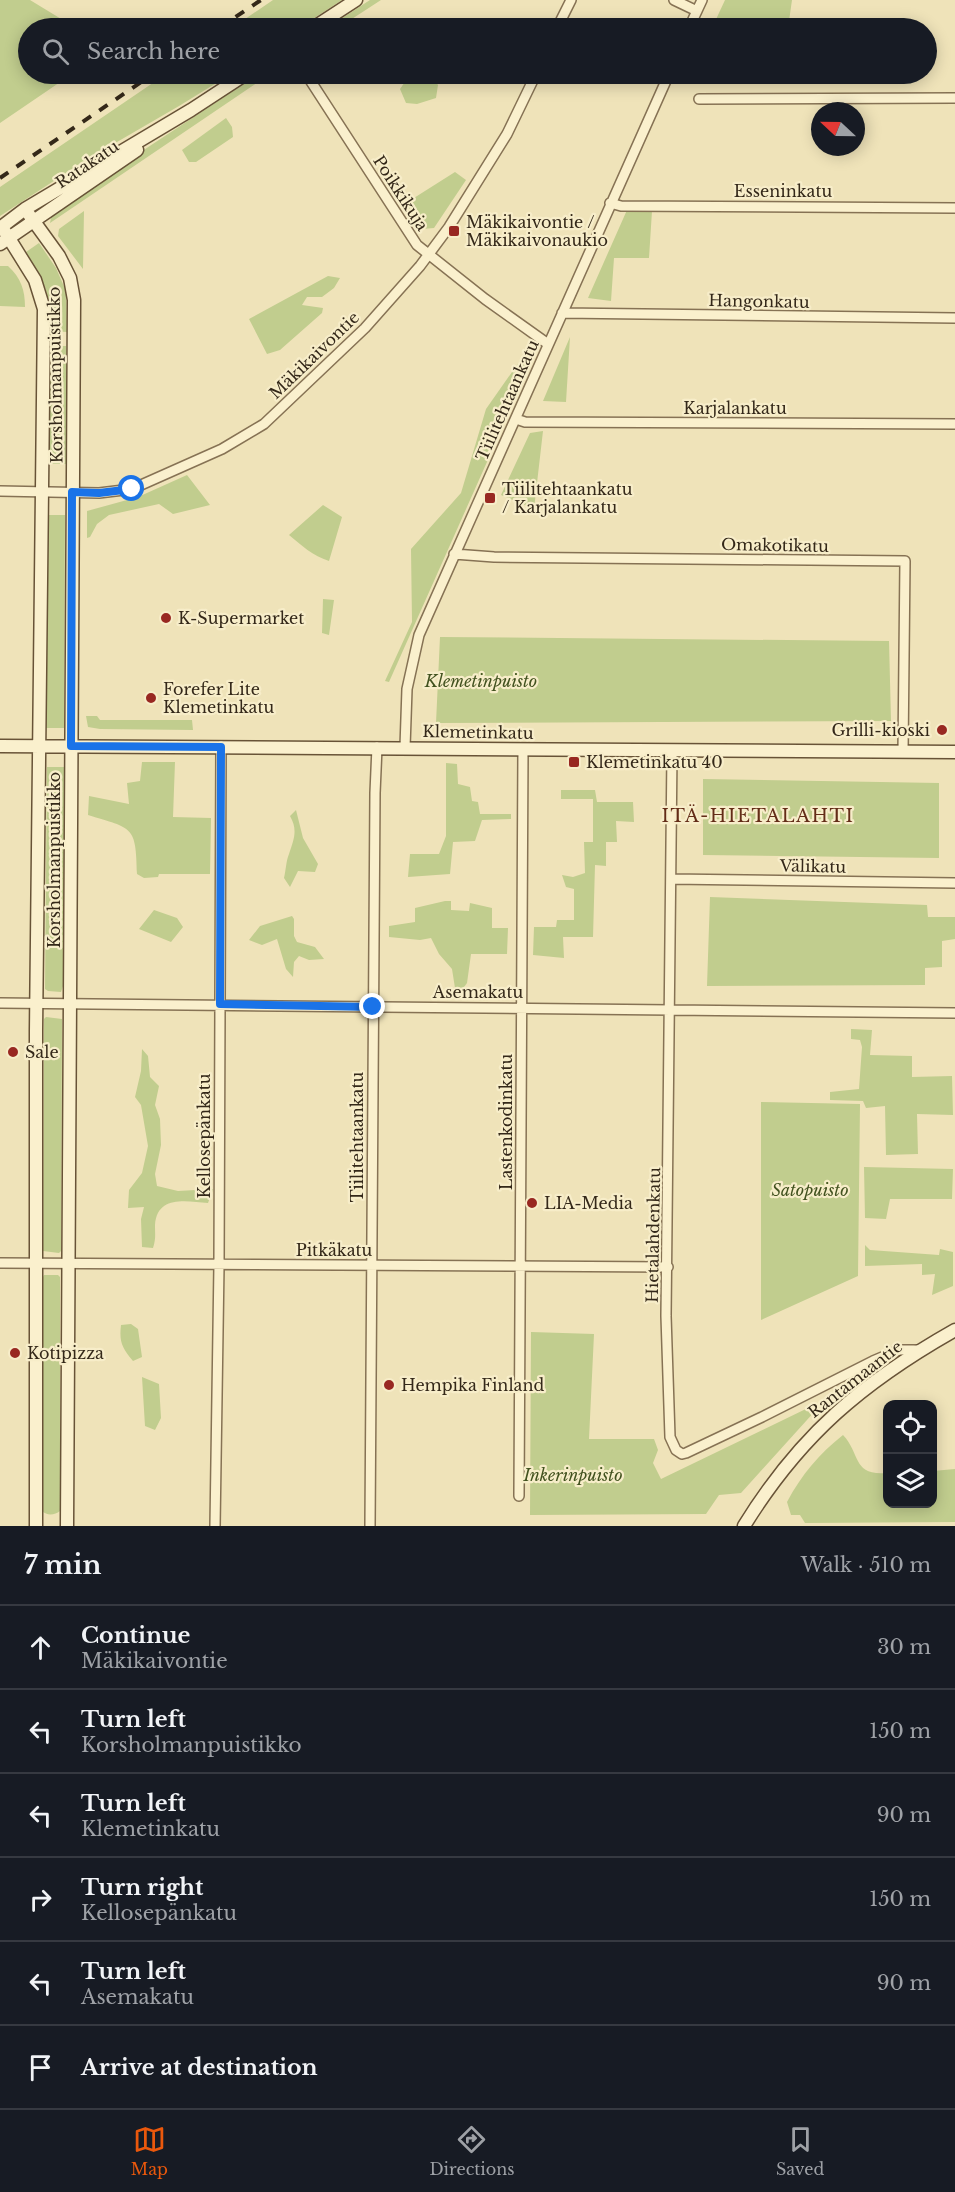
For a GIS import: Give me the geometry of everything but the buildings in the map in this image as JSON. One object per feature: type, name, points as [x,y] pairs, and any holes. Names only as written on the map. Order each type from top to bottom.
[{"type":"main road","points":[[328,18],[356,0]]},
{"type":"main road","name":"Ratakatu","points":[[1,228],[25,209],[231,84]]},
{"type":"main road","name":"Ratakatu","points":[[4,242],[32,220],[117,165],[191,110]]},
{"type":"main road","name":"Korsholmanpuistikko","points":[[25,209],[59,256],[70,278],[74,300],[67,1526]]},
{"type":"main road","name":"Korsholmanpuistikko","points":[[1,228],[4,242],[18,251],[35,280],[44,309],[36,1004],[36,1526]]},
{"type":"main road","name":"Klemetinkatu","points":[[0,746],[955,752]]},
{"type":"main road","name":"Rantamaantie","points":[[744,1526],[762,1497],[814,1432],[862,1390],[919,1350],[955,1330]]},
{"type":"street","points":[[562,18],[571,0]]},
{"type":"street","points":[[674,0],[697,11]]},
{"type":"street","points":[[694,18],[702,0]]},
{"type":"street","name":"Poikkikuja","points":[[313,84],[417,244],[484,299],[548,344]]},
{"type":"street","name":"Mäkikaivontie","points":[[0,491],[99,493],[132,489],[222,449],[264,424],[364,328],[399,291],[429,254],[507,134],[531,84]]},
{"type":"street","name":"Tiilitehtaankatu","points":[[405,747],[407,689],[419,635],[664,84]]},
{"type":"street","points":[[699,99],[955,98]]},
{"type":"street","name":"Esseninkatu","points":[[610,203],[630,206],[955,208]]},
{"type":"street","name":"Hangonkatu","points":[[562,313],[955,318]]},
{"type":"street","name":"Karjalankatu","points":[[516,419],[525,422],[955,424]]},
{"type":"street","name":"Omakotikatu","points":[[454,554],[494,557],[905,561],[903,752]]},
{"type":"street","name":"Kellosepänkatu","points":[[215,1526],[219,1265],[221,747]]},
{"type":"street","name":"Tiilitehtaankatu","points":[[370,1526],[377,747]]},
{"type":"street","name":"Lastenkodinkatu","points":[[519,1496],[523,749]]},
{"type":"street","name":"Hietalahdenkatu","points":[[672,752],[668,1267],[670,1437],[676,1450],[682,1454],[686,1453],[899,1350],[919,1350]]},
{"type":"street","name":"Välikatu","points":[[671,879],[955,883]]},
{"type":"street","name":"Asemakatu","points":[[0,1003],[955,1012]]},
{"type":"street","name":"Pitkäkatu","points":[[0,1263],[668,1267]]},
{"type":"green space","points":[[0,0],[30,0],[60,18],[18,18],[18,84],[57,84],[0,123]]},
{"type":"green space","points":[[273,0],[342,0],[314,18],[247,18]]},
{"type":"green space","points":[[370,0],[381,0],[353,18],[342,18]]},
{"type":"green space","points":[[725,0],[792,0],[789,18],[717,18]]},
{"type":"green space","points":[[151,84],[215,84],[86,160],[0,216],[0,187]]},
{"type":"green space","points":[[244,84],[255,84],[50,223],[52,213],[80,192]]},
{"type":"green space","points":[[403,84],[438,85],[436,98],[417,104],[406,103],[400,89]]},
{"type":"green space","points":[[226,118],[232,127],[233,137],[196,162],[189,162],[182,150]]},
{"type":"green space","points":[[455,172],[466,180],[434,228],[422,229],[406,203]]},
{"type":"green space","points":[[627,210],[652,211],[649,258],[614,258],[611,301],[588,298]]},
{"type":"green space","points":[[84,211],[83,269],[58,236],[59,229]]},
{"type":"green space","points":[[39,243],[56,268],[66,291],[67,332],[50,331],[46,289],[26,252]]},
{"type":"green space","points":[[0,266],[8,266],[19,280],[25,307],[0,306]]},
{"type":"green space","points":[[328,276],[340,278],[334,288],[322,297],[307,297],[302,305],[323,308],[322,313],[280,350],[267,354],[249,319]]},
{"type":"green space","points":[[570,337],[566,402],[543,401]]},
{"type":"green space","points":[[531,345],[535,346],[536,352],[389,682],[385,681],[412,622],[411,549],[461,493],[486,409]]},
{"type":"green space","points":[[49,346],[66,346],[66,464],[49,464]]},
{"type":"green space","points":[[543,431],[534,509],[501,495],[530,433]]},
{"type":"green space","points":[[187,475],[210,505],[173,514],[159,504],[109,515],[97,524],[90,537],[87,538],[87,511],[138,497]]},
{"type":"green space","points":[[323,505],[342,517],[329,561],[312,553],[289,535]]},
{"type":"green space","points":[[48,515],[65,515],[64,728],[46,728]]},
{"type":"green space","points":[[323,599],[334,600],[329,635],[322,633]]},
{"type":"green space","name":"Klemetinpuisto","points":[[440,637],[889,641],[891,721],[436,723]]},
{"type":"green space","points":[[86,716],[97,716],[100,720],[192,720],[193,730],[100,729],[88,727]]},
{"type":"green space","points":[[142,762],[175,762],[173,817],[211,818],[210,874],[159,874],[158,877],[144,878],[137,874],[135,846],[129,831],[115,823],[88,815],[89,796],[129,804],[127,783],[140,781]]},
{"type":"green space","points":[[446,763],[457,764],[458,784],[470,787],[472,801],[478,802],[480,814],[511,814],[511,819],[482,820],[475,841],[453,842],[450,874],[408,877],[410,854],[439,854],[446,836]]},
{"type":"green space","points":[[47,767],[65,767],[64,983],[61,992],[45,989]]},
{"type":"green space","points":[[703,779],[939,783],[939,858],[703,855]]},
{"type":"green space","points":[[561,790],[595,790],[597,802],[633,802],[634,822],[616,821],[617,842],[606,842],[606,866],[595,865],[593,937],[563,937],[564,958],[533,955],[534,927],[556,927],[557,920],[574,920],[574,889],[566,887],[562,875],[573,877],[585,873],[584,842],[593,842],[593,799],[561,799]]},
{"type":"green space","points":[[296,810],[303,838],[318,864],[315,872],[298,871],[290,887],[284,878],[294,835],[294,826],[290,816]]},
{"type":"green space","points":[[710,897],[927,905],[928,917],[955,917],[955,939],[942,941],[942,967],[925,968],[925,985],[707,986]]},
{"type":"green space","points":[[451,901],[451,910],[469,911],[470,903],[492,908],[492,928],[508,928],[507,954],[471,954],[467,983],[462,990],[455,988],[452,969],[439,954],[431,938],[420,940],[389,937],[389,926],[415,922],[415,908]]},
{"type":"green space","points":[[154,910],[177,918],[183,927],[171,942],[139,929]]},
{"type":"green space","points":[[292,916],[294,936],[297,942],[315,947],[324,959],[309,960],[299,956],[294,962],[293,977],[286,969],[277,939],[262,945],[249,940],[260,926]]},
{"type":"green space","points":[[46,1017],[62,1019],[61,1251],[59,1253],[43,1251],[44,1019]]},
{"type":"green space","points":[[851,1029],[872,1030],[870,1055],[912,1056],[912,1077],[952,1076],[953,1115],[917,1114],[918,1154],[886,1155],[885,1106],[866,1108],[863,1101],[830,1100],[830,1092],[859,1089],[862,1047],[860,1040],[851,1039]]},
{"type":"green space","points":[[142,1049],[148,1056],[150,1077],[159,1086],[155,1105],[160,1119],[161,1145],[155,1174],[157,1186],[178,1191],[213,1189],[208,1203],[174,1202],[161,1209],[157,1215],[153,1248],[142,1247],[141,1219],[144,1207],[128,1208],[129,1190],[142,1173],[148,1146],[141,1105],[135,1097],[141,1071]]},
{"type":"green space","name":"Satopuisto","points":[[761,1102],[860,1104],[858,1276],[761,1320]]},
{"type":"green space","points":[[864,1167],[953,1169],[952,1199],[890,1199],[886,1219],[865,1218]]},
{"type":"green space","points":[[865,1245],[870,1250],[939,1255],[940,1249],[953,1252],[953,1286],[932,1295],[935,1274],[922,1275],[922,1264],[865,1266]]},
{"type":"green space","points":[[44,1275],[60,1277],[60,1511],[51,1514],[42,1511]]},
{"type":"green space","points":[[131,1324],[138,1329],[142,1357],[133,1361],[124,1348],[120,1336],[121,1325]]},
{"type":"green space","name":"Inkerinpuisto","points":[[531,1332],[594,1334],[589,1439],[654,1439],[658,1450],[653,1463],[661,1479],[812,1406],[816,1410],[741,1493],[719,1495],[706,1514],[530,1515]]},
{"type":"green space","points":[[142,1377],[159,1384],[161,1418],[155,1430],[145,1426]]},
{"type":"green space","points":[[843,1435],[862,1467],[868,1471],[883,1473],[883,1508],[937,1508],[937,1471],[955,1469],[955,1522],[805,1523],[800,1515],[791,1515],[787,1502],[805,1474]]},
{"type":"railway","points":[[234,18],[261,0]]},
{"type":"railway","points":[[0,178],[138,84]]},
{"type":"place","name":"Mäkikaivontie / Mäkikaivonaukio","points":[[454,231]]},
{"type":"place","name":"Tiilitehtaankatu / Karjalankatu","points":[[490,498]]},
{"type":"place","name":"K-Supermarket","points":[[166,618]]},
{"type":"place","name":"Forefer Lite Klemetinkatu","points":[[151,698]]},
{"type":"place","name":"Grilli-kioski","points":[[942,730]]},
{"type":"place","name":"Klemetinkatu 40","points":[[574,762]]},
{"type":"place","name":"Sale","points":[[13,1052]]},
{"type":"place","name":"LIA-Media","points":[[532,1203]]},
{"type":"place","name":"Kotipizza","points":[[15,1353]]},
{"type":"place","name":"Hempika Finland","points":[[389,1385]]},
{"type":"district","name":"ITÄ-HIETALAHTI","points":[[758,816]]},
{"type":"route","points":[[132,489],[99,493],[72,492],[71,746],[221,747],[220,1004],[373,1007]]}]
